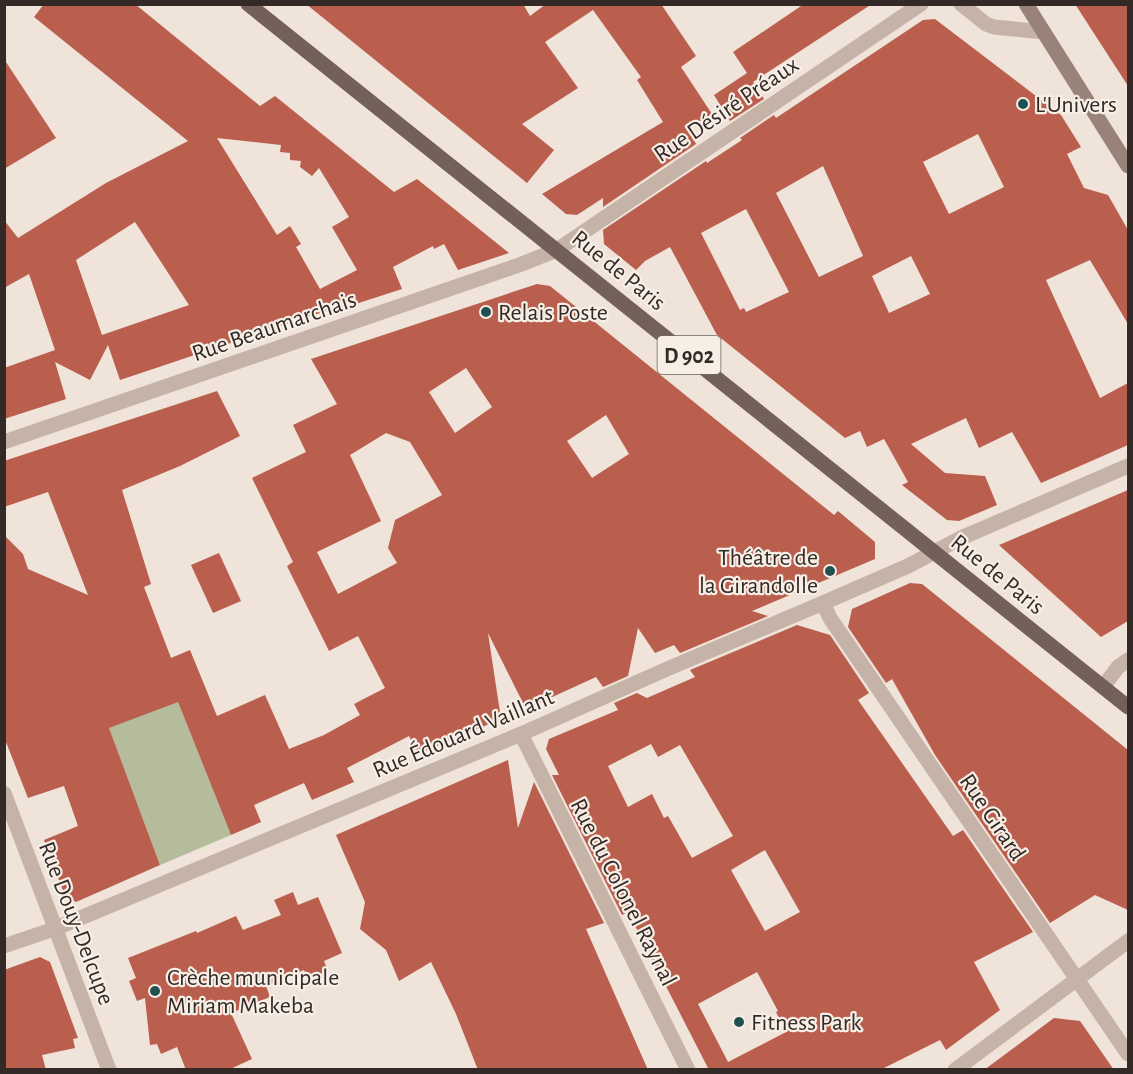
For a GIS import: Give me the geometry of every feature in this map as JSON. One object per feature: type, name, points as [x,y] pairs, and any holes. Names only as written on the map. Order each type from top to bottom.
[{"type":"main road","name":"Rue de Paris","points":[[248,4],[1128,708]]},
{"type":"main road","points":[[1026,4],[1128,166]]},
{"type":"street","name":"Rue Désiré Préaux","points":[[557,250],[921,4]]},
{"type":"street","points":[[961,4],[986,24],[994,27],[1044,32]]},
{"type":"street","name":"Rue Beaumarchais","points":[[4,442],[557,250]]},
{"type":"street","name":"Rue Édouard Vaillant","points":[[4,946],[54,929],[521,734],[823,603],[961,538],[1128,466]]},
{"type":"street","name":"Rue Girard","points":[[823,603],[830,618],[1128,1054]]},
{"type":"street","points":[[1103,687],[1118,667],[1128,660]]},
{"type":"street","name":"Rue du Colonel Raynal","points":[[521,734],[688,1070]]},
{"type":"street","name":"Rue Douy-Delcupe","points":[[4,793],[109,1070]]},
{"type":"street","points":[[955,1070],[1128,941]]},
{"type":"green space","points":[[92,683],[178,702],[231,835],[160,865]]},
{"type":"building","points":[[44,4],[135,4],[260,106],[275,96],[394,192],[417,179],[509,253],[458,270],[444,244],[434,249],[433,246],[393,267],[402,289],[334,311],[332,309],[120,380],[108,345],[90,380],[55,362],[66,399],[4,419],[4,368],[55,350],[29,274],[4,288],[4,220],[18,238],[106,183],[188,141],[34,17]],"holes":[[[217,138],[281,145],[280,152],[290,153],[290,160],[301,161],[300,167],[312,176],[319,168],[349,217],[332,227],[357,270],[320,289],[296,247],[301,244],[290,226],[277,235]],[[135,222],[189,305],[102,335],[76,260]]]},
{"type":"building","points":[[306,4],[523,4],[530,16],[546,4],[661,4],[696,56],[681,67],[712,114],[688,128],[696,144],[603,207],[603,198],[577,215],[566,214],[542,194],[663,122],[637,80],[641,77],[593,10],[545,42],[578,88],[522,124],[554,150],[527,183]]},
{"type":"building","points":[[804,4],[872,4],[753,82],[764,99],[730,121],[714,95],[747,73],[733,52]]},
{"type":"building","points":[[1075,4],[1128,4],[1128,86]]},
{"type":"building","points":[[935,19],[1061,115],[1081,147],[1067,154],[1084,188],[1108,195],[1128,230],[1128,324],[1090,260],[1046,280],[1100,398],[1128,383],[1128,445],[1041,483],[1012,432],[979,448],[966,418],[911,444],[945,473],[985,476],[997,505],[959,521],[947,520],[902,485],[908,482],[884,439],[867,447],[860,431],[845,438],[717,335],[670,247],[645,261],[636,270],[604,244],[603,230],[706,161],[707,163],[742,140],[740,138],[774,115],[776,118],[923,20]],"holes":[[[978,134],[1004,187],[949,214],[923,162]],[[823,166],[863,256],[819,277],[776,193]],[[746,209],[789,292],[746,312],[744,308],[740,310],[701,233]],[[911,256],[930,294],[889,313],[872,276]]]},
{"type":"building","points":[[4,59],[56,138],[4,169]]},
{"type":"building","points":[[537,284],[550,286],[834,515],[838,511],[875,542],[875,559],[752,611],[768,616],[680,653],[674,645],[655,653],[638,628],[628,676],[603,687],[596,677],[526,709],[488,633],[501,719],[418,754],[409,736],[347,768],[354,782],[312,800],[304,783],[254,805],[261,822],[231,835],[178,702],[109,728],[160,865],[76,902],[65,896],[44,840],[78,826],[64,786],[28,798],[4,737],[4,535],[23,554],[28,569],[88,595],[48,492],[4,507],[4,461],[217,391],[240,436],[180,466],[122,490],[151,584],[144,587],[171,658],[190,650],[217,716],[265,695],[289,749],[324,735],[360,715],[354,704],[385,688],[358,636],[329,651],[287,566],[293,562],[252,478],[306,452],[293,425],[337,404],[311,359]],"holes":[[[466,368],[492,407],[455,433],[429,392]],[[606,415],[629,454],[592,478],[567,441]],[[386,433],[410,442],[442,495],[395,520],[388,548],[397,563],[338,594],[317,552],[381,521],[350,455]]]},
{"type":"building","points":[[1128,490],[1128,621],[1101,637],[999,545]]},
{"type":"building","points":[[219,553],[241,601],[213,613],[191,565]]},
{"type":"building","points":[[910,583],[922,584],[1128,750],[1128,910],[1095,895],[1050,923],[935,755],[892,679],[886,683],[848,627],[852,609]]},
{"type":"building","points":[[797,625],[830,635],[869,693],[858,700],[953,836],[963,830],[1033,932],[974,962],[1000,1010],[946,1050],[940,1040],[880,1070],[709,1070],[628,912],[622,915],[552,775],[559,775],[546,749],[549,739],[618,710],[614,703],[637,693],[647,698],[695,677],[690,670]],"holes":[[[651,744],[658,757],[680,745],[733,836],[692,858],[668,816],[664,818],[652,794],[628,807],[608,766]],[[765,850],[800,912],[765,931],[731,870]],[[757,972],[778,1011],[776,1012],[786,1032],[728,1062],[698,1004]]]},
{"type":"building","points":[[508,760],[518,828],[534,782],[604,923],[586,929],[648,1070],[478,1070],[456,1014],[431,962],[399,981],[386,950],[360,929],[365,902],[336,835]]},
{"type":"building","points":[[293,892],[298,905],[318,897],[342,953],[324,961],[328,971],[308,980],[304,970],[266,986],[270,997],[231,1013],[252,1059],[228,1070],[186,1070],[177,1047],[161,1054],[157,1044],[150,1045],[145,998],[137,1001],[129,981],[136,978],[128,958],[236,916],[243,930],[281,915],[274,900]]},
{"type":"building","points":[[40,957],[50,962],[78,1038],[73,1039],[75,1048],[42,1055],[46,1070],[4,1070],[4,970]]},
{"type":"building","points":[[1054,1018],[1080,1021],[1114,1070],[984,1070]]},
{"type":"place","name":"L'Univers","points":[[1023,104]]},
{"type":"place","name":"Relais Poste","points":[[486,312]]},
{"type":"place","name":"Théâtre de la Girandolle","points":[[830,571]]},
{"type":"place","name":"Crèche municipale Miriam Makeba","points":[[155,991]]},
{"type":"place","name":"Fitness Park","points":[[739,1022]]}]
